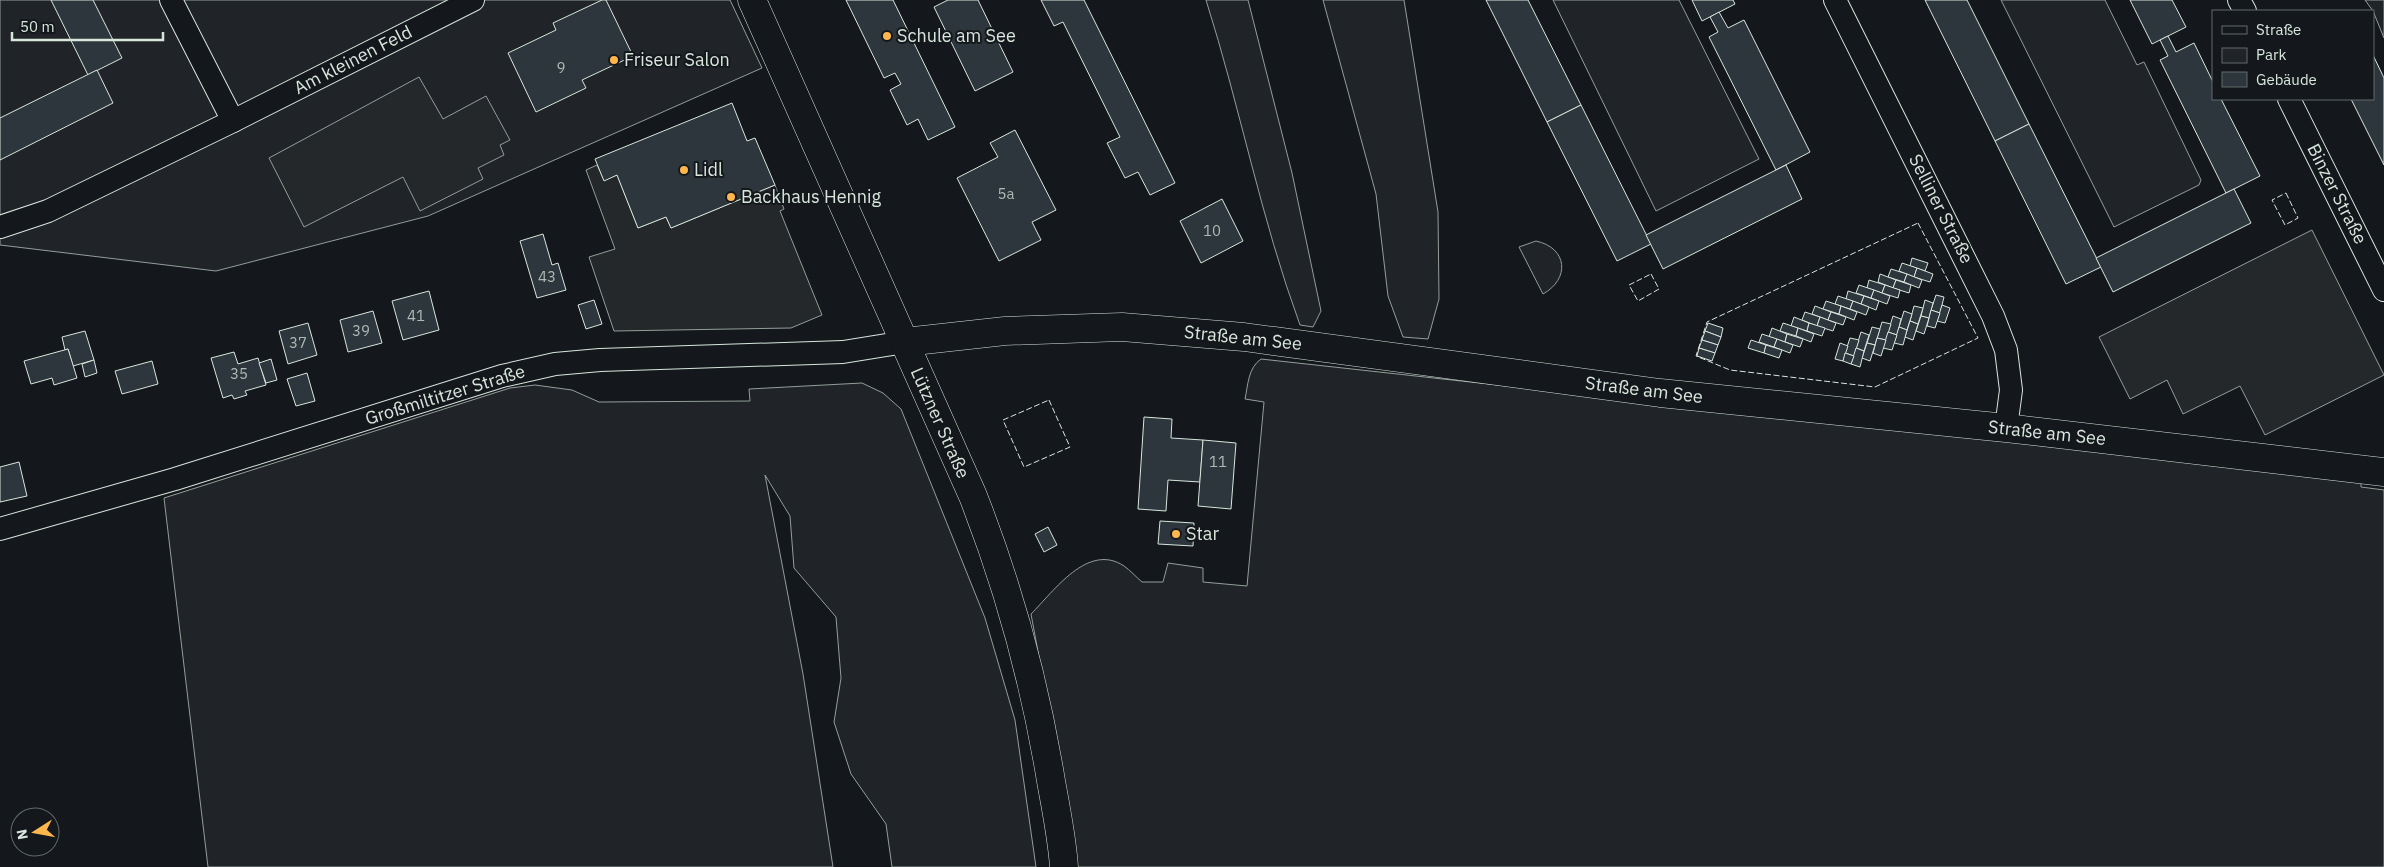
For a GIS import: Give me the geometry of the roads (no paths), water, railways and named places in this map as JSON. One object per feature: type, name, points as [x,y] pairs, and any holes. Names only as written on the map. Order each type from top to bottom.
[{"type":"main road","name":"Lützner Straße","points":[[752,0],[973,496],[996,554],[1014,614],[1043,735],[1064,867]]},
{"type":"main road","name":"Straße am See","points":[[905,342],[1006,331],[1122,327],[1149,329],[1295,343],[1660,393],[2006,428],[2384,472]]},
{"type":"street","points":[[171,0],[233,121]]},
{"type":"street","name":"Am kleinen Feld","points":[[0,227],[48,211],[233,121],[473,0]]},
{"type":"street","name":"Selliner Straße","points":[[1835,0],[1994,316],[2006,350],[2011,390],[2006,428]]},
{"type":"street","name":"Binzer Straße","points":[[2289,100],[2384,290]]},
{"type":"street","name":"Großmiltitzer Straße","points":[[0,529],[156,484],[502,376],[555,364],[737,354],[843,352],[905,342]]},
{"type":"place","name":"Schule am See","points":[[887,36]]},
{"type":"place","name":"Friseur Salon","points":[[614,60]]},
{"type":"place","name":"Lidl","points":[[684,170]]},
{"type":"place","name":"Backhaus Hennig","points":[[731,197]]},
{"type":"place","name":"Star","points":[[1176,534]]}]
